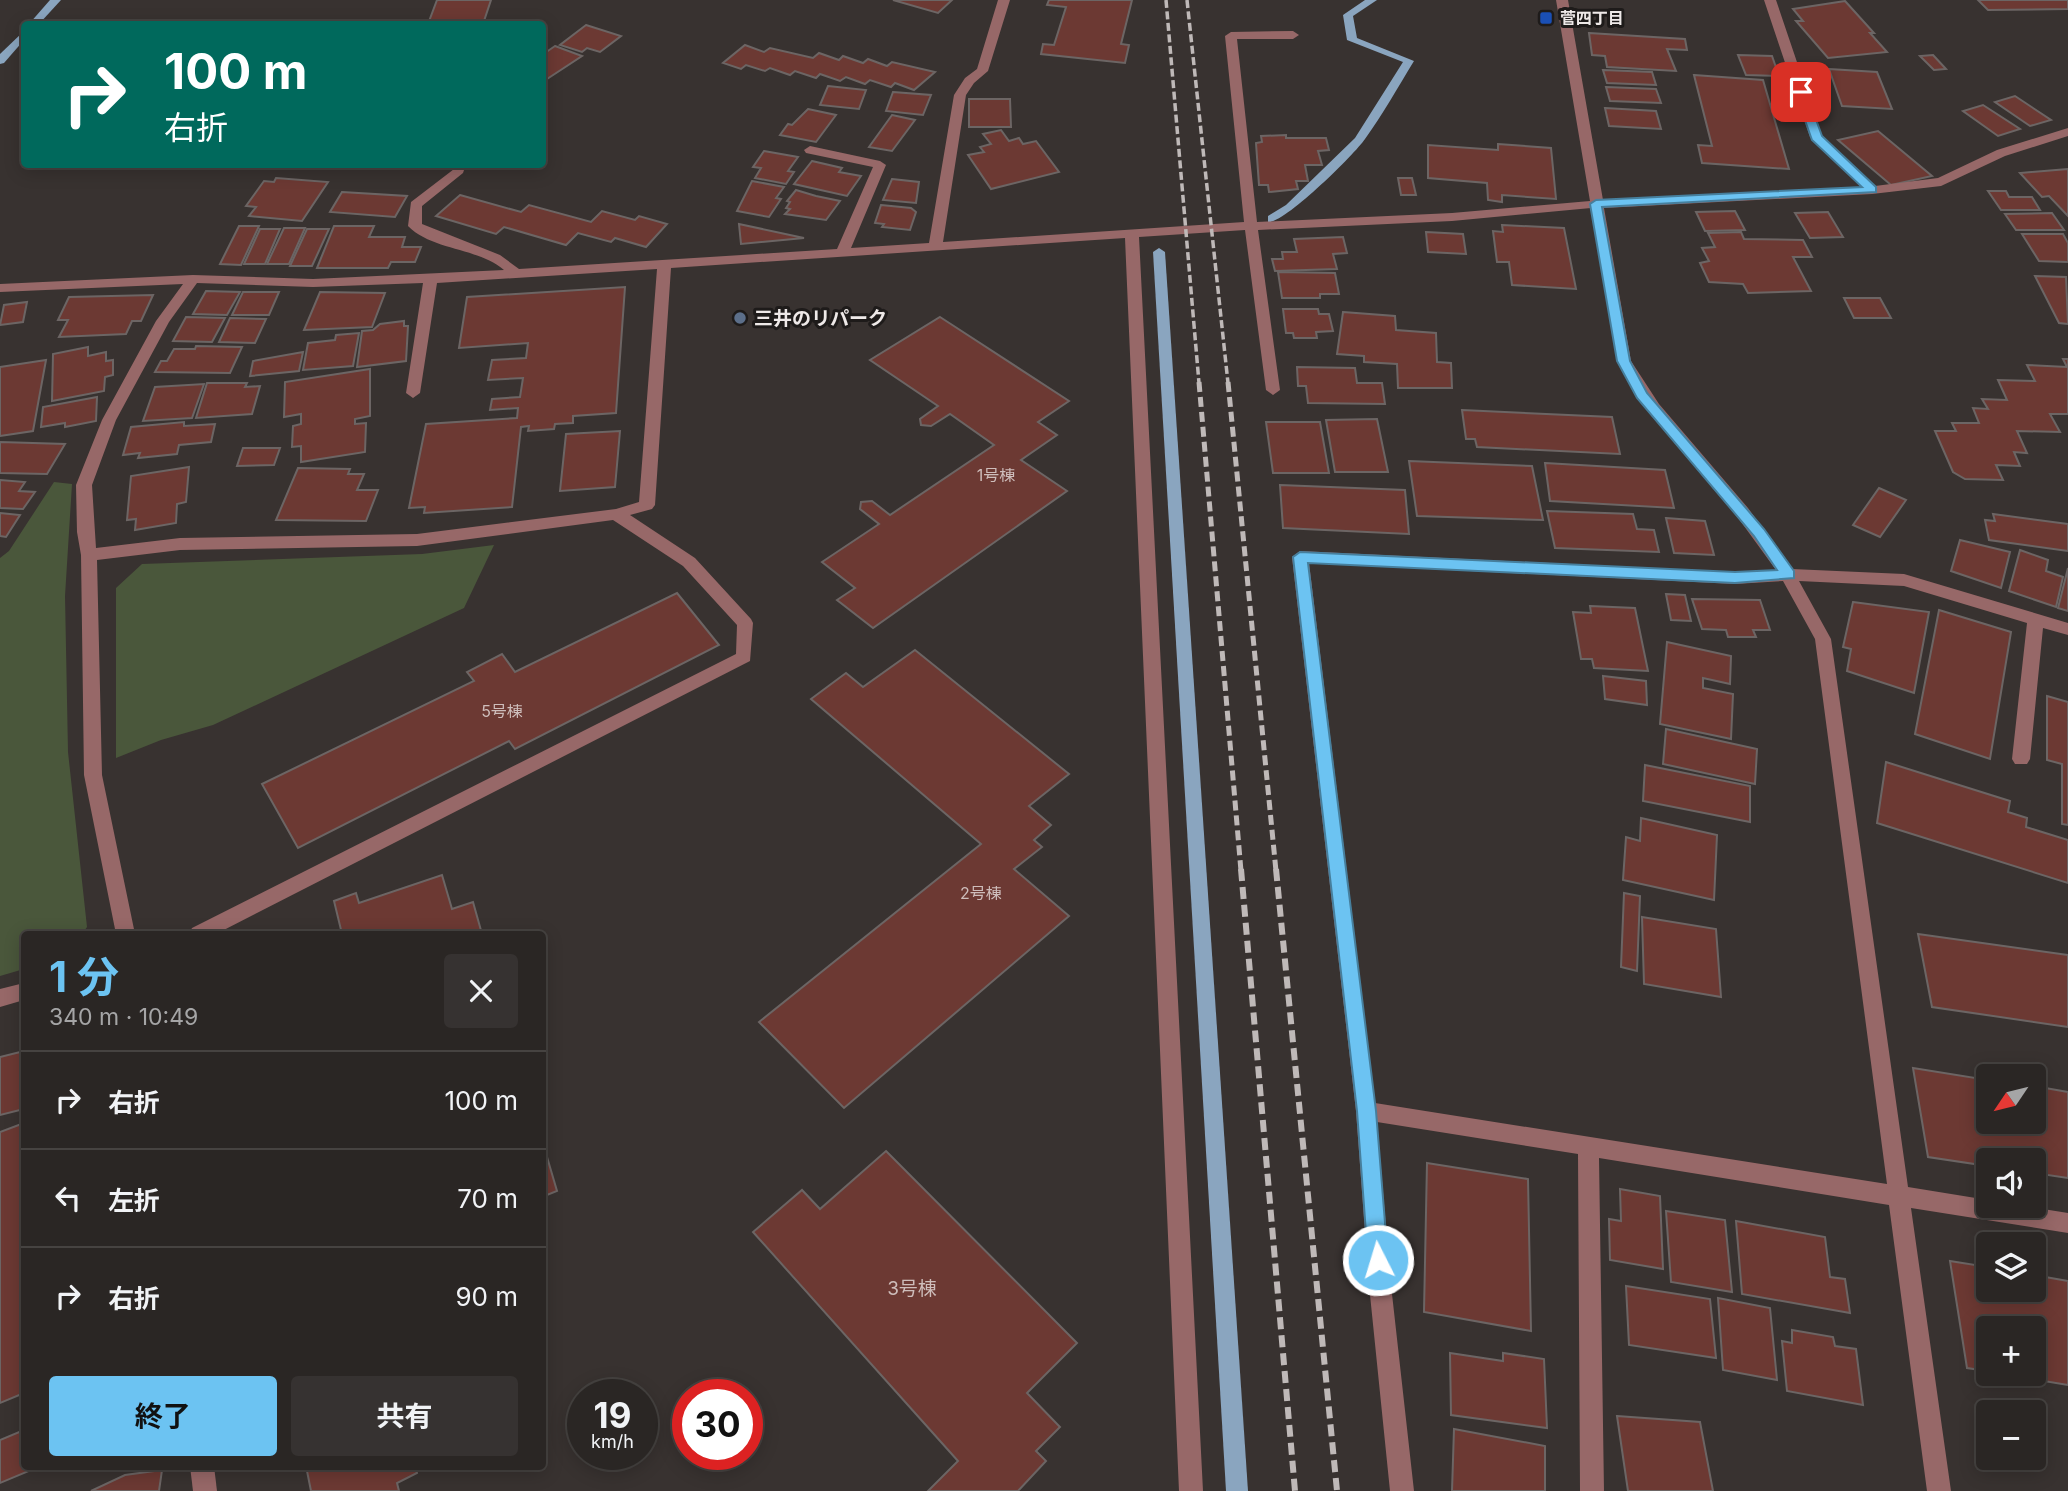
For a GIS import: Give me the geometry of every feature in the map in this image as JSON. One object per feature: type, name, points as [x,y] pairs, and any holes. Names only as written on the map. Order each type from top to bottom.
[{"type":"street","points":[[935,247],[960,95],[969,81],[982,71],[1004,0]]},
{"type":"street","points":[[1562,0],[1623,361],[1642,395],[1759,533],[1788,575],[1823,639],[1939,1491]]},
{"type":"street","points":[[1770,0],[1816,137],[1872,190]]},
{"type":"street","points":[[1273,390],[1251,226],[1231,36],[1293,35]]},
{"type":"street","points":[[0,288],[193,279],[313,283],[516,275],[842,251],[1132,236],[1251,226],[1452,217],[1596,204],[1872,190],[1941,183],[2001,153],[2068,132]]},
{"type":"street","points":[[810,150],[880,165],[842,251]]},
{"type":"street","points":[[458,170],[416,205],[415,226],[432,237],[506,261],[516,275]]},
{"type":"street","points":[[1132,236],[1191,1491]]},
{"type":"street","points":[[89,555],[180,544],[417,540],[616,514],[647,505],[664,265]]},
{"type":"street","points":[[124,931],[93,775],[89,555],[85,532],[84,485],[109,420],[163,321],[193,279]]},
{"type":"street","points":[[413,393],[431,279]]},
{"type":"street","points":[[205,931],[744,657],[744,623],[689,562],[616,514]]},
{"type":"street","points":[[1402,1491],[1380,1285],[1366,1111],[1300,557],[1735,578],[1788,575],[1904,580],[2068,629]]},
{"type":"street","points":[[2021,759],[2036,620]]},
{"type":"street","points":[[0,998],[21,993]]},
{"type":"street","points":[[1366,1111],[2068,1223]]},
{"type":"street","points":[[1588,1147],[1592,1491]]},
{"type":"street","points":[[202,1470],[205,1491]]},
{"type":"green space","points":[[54,482],[72,484],[65,596],[68,752],[87,927],[84,931],[21,931],[21,970],[0,976],[0,558],[9,551]]},
{"type":"green space","points":[[494,545],[464,608],[213,725],[161,740],[116,758],[116,588],[142,564],[422,554]]},
{"type":"building","points":[[437,0],[491,0],[484,21],[429,21]]},
{"type":"building","points":[[893,0],[952,0],[938,13]]},
{"type":"building","points":[[1049,0],[1132,0],[1121,44],[1129,45],[1125,63],[1041,54],[1043,44],[1054,45],[1066,7],[1047,5]]},
{"type":"building","points":[[1978,0],[2068,0],[2068,9],[1988,10]]},
{"type":"building","points":[[1845,1],[1887,52],[1828,58],[1796,21],[1803,21],[1793,9]]},
{"type":"building","points":[[586,25],[621,36],[600,52],[587,48],[582,52],[560,45]]},
{"type":"building","points":[[1589,33],[1685,39],[1687,50],[1667,49],[1676,71],[1607,67],[1605,56],[1592,55]]},
{"type":"building","points":[[745,45],[764,52],[770,48],[813,58],[819,53],[839,60],[843,56],[863,63],[868,59],[887,66],[892,62],[935,72],[914,90],[895,83],[891,87],[870,80],[865,84],[846,77],[840,81],[820,74],[816,78],[795,71],[790,75],[770,68],[765,71],[746,65],[741,69],[723,63]]},
{"type":"building","points":[[555,46],[582,56],[547,79],[546,52]]},
{"type":"building","points":[[1738,55],[1772,56],[1779,76],[1746,75]]},
{"type":"building","points":[[1933,55],[1946,69],[1934,70],[1920,56]]},
{"type":"building","points":[[1829,69],[1877,72],[1892,109],[1842,106]]},
{"type":"building","points":[[1603,70],[1652,72],[1656,85],[1607,83]]},
{"type":"building","points":[[1694,75],[1763,80],[1789,169],[1702,163],[1698,145],[1712,146]]},
{"type":"building","points":[[828,86],[866,90],[859,109],[820,105]]},
{"type":"building","points":[[1606,87],[1656,89],[1661,103],[1610,101]]},
{"type":"building","points":[[893,92],[931,95],[923,115],[886,111]]},
{"type":"building","points":[[2015,96],[2051,120],[2030,126],[1995,102]]},
{"type":"building","points":[[969,99],[1010,99],[1011,127],[969,127]]},
{"type":"building","points":[[1983,105],[2020,129],[1998,136],[1963,111]]},
{"type":"building","points":[[1605,108],[1656,111],[1661,129],[1609,126]]},
{"type":"building","points":[[808,109],[836,115],[816,142],[780,135],[788,124],[792,125]]},
{"type":"building","points":[[892,115],[915,120],[892,151],[869,147]]},
{"type":"building","points":[[1001,130],[1009,141],[1019,138],[1023,144],[1036,141],[1059,172],[991,189],[968,155],[984,152],[980,147],[991,144],[983,134]]},
{"type":"building","points":[[1878,131],[1932,176],[1891,185],[1838,140]]},
{"type":"building","points":[[1286,135],[1286,138],[1326,138],[1329,150],[1318,151],[1322,165],[1305,165],[1308,181],[1296,181],[1298,189],[1269,192],[1268,185],[1259,185],[1256,143],[1262,142],[1261,136]]},
{"type":"building","points":[[1498,144],[1551,148],[1556,199],[1502,195],[1502,202],[1488,200],[1487,183],[1428,178],[1428,145],[1498,150]]},
{"type":"building","points":[[764,151],[798,157],[788,171],[794,172],[786,184],[755,178],[761,168],[753,167]]},
{"type":"building","points":[[812,161],[842,168],[839,172],[861,176],[847,196],[794,184]]},
{"type":"building","points":[[2068,169],[2068,216],[2049,196],[2042,197],[2020,173]]},
{"type":"building","points":[[276,178],[328,182],[302,221],[249,216],[256,207],[246,206],[264,181],[274,182]]},
{"type":"building","points":[[1398,178],[1412,178],[1416,195],[1401,195]]},
{"type":"building","points":[[892,179],[919,182],[916,203],[883,200]]},
{"type":"building","points":[[752,181],[784,187],[776,198],[781,199],[769,217],[737,211]]},
{"type":"building","points":[[796,190],[840,201],[826,220],[785,214],[790,209],[786,208],[790,202],[787,201]]},
{"type":"building","points":[[1988,191],[2006,191],[2009,197],[2032,197],[2040,210],[2001,210]]},
{"type":"building","points":[[342,192],[407,196],[395,217],[330,212]]},
{"type":"building","points":[[460,195],[521,212],[529,205],[591,222],[602,211],[635,220],[639,216],[667,224],[646,247],[615,238],[611,242],[578,233],[566,245],[504,227],[496,234],[436,216]]},
{"type":"building","points":[[881,205],[911,208],[916,212],[910,230],[882,227],[884,224],[875,223]]},
{"type":"building","points":[[1735,211],[1745,230],[1705,231],[1696,212]]},
{"type":"building","points":[[1828,212],[1843,237],[1810,238],[1795,213]]},
{"type":"building","points":[[2052,213],[2064,230],[2016,230],[2005,214]]},
{"type":"building","points":[[739,224],[804,238],[741,244]]},
{"type":"building","points":[[1502,225],[1564,228],[1576,289],[1512,285],[1509,262],[1497,262],[1493,231],[1503,232]]},
{"type":"building","points":[[239,226],[259,226],[241,265],[220,264]]},
{"type":"building","points":[[334,226],[374,226],[369,237],[405,237],[402,247],[421,247],[415,262],[391,262],[388,268],[317,268]]},
{"type":"building","points":[[284,228],[305,228],[289,264],[267,264]]},
{"type":"building","points":[[260,229],[280,229],[265,264],[244,264]]},
{"type":"building","points":[[307,229],[329,229],[312,266],[290,266]]},
{"type":"building","points":[[1426,232],[1463,234],[1466,254],[1428,252]]},
{"type":"building","points":[[1741,232],[1744,239],[1803,240],[1812,257],[1793,257],[1811,291],[1748,293],[1743,284],[1709,282],[1700,263],[1709,261],[1702,248],[1715,247],[1708,233]]},
{"type":"building","points":[[2022,234],[2063,234],[2068,243],[2068,262],[2039,261]]},
{"type":"building","points":[[1343,237],[1347,253],[1333,254],[1337,269],[1275,271],[1272,259],[1283,259],[1282,252],[1297,252],[1294,239]]},
{"type":"building","points":[[1278,272],[1335,273],[1339,294],[1320,294],[1320,298],[1282,298]]},
{"type":"building","points":[[2035,276],[2066,277],[2068,324],[2059,323]]},
{"type":"building","points":[[625,287],[616,413],[573,416],[573,423],[555,424],[554,429],[528,431],[529,426],[521,427],[512,507],[424,513],[425,507],[409,508],[426,424],[517,418],[518,408],[490,410],[492,399],[520,397],[523,378],[488,380],[492,360],[526,358],[528,343],[459,348],[467,297]]},
{"type":"building","points":[[206,291],[240,292],[227,315],[193,314]]},
{"type":"building","points":[[243,292],[279,292],[269,315],[232,315]]},
{"type":"building","points":[[320,292],[385,293],[372,327],[304,330]]},
{"type":"building","points":[[153,295],[141,321],[132,321],[126,334],[59,337],[68,320],[58,320],[69,297]]},
{"type":"building","points":[[1844,298],[1880,298],[1891,318],[1854,318]]},
{"type":"building","points":[[27,302],[23,322],[0,325],[4,305]]},
{"type":"building","points":[[1283,309],[1318,309],[1319,314],[1329,314],[1333,331],[1316,332],[1317,338],[1294,338],[1293,333],[1286,333]]},
{"type":"building","points":[[1343,312],[1395,316],[1396,330],[1436,333],[1437,362],[1451,363],[1452,388],[1398,388],[1397,364],[1364,362],[1364,356],[1337,354]]},
{"type":"building","points":[[186,317],[225,318],[212,342],[173,341]]},
{"type":"building","points":[[940,317],[1069,401],[1038,422],[1057,435],[1021,460],[1067,491],[873,628],[837,600],[855,588],[822,562],[879,524],[860,509],[861,502],[872,501],[890,515],[994,445],[950,414],[931,426],[921,425],[920,419],[938,406],[870,360]]},
{"type":"building","points":[[230,318],[266,319],[255,343],[219,342]]},
{"type":"building","points":[[404,321],[404,326],[408,326],[406,361],[357,367],[362,331],[373,330],[380,324]]},
{"type":"building","points":[[359,333],[353,366],[303,370],[308,343],[335,340],[336,335]]},
{"type":"building","points":[[196,346],[242,347],[230,373],[155,372],[161,361],[167,361],[174,349],[195,349]]},
{"type":"building","points":[[88,347],[88,356],[106,352],[106,361],[113,360],[113,375],[105,377],[104,391],[52,401],[53,354]]},
{"type":"building","points":[[303,352],[299,371],[250,376],[253,361]]},
{"type":"building","points":[[2063,359],[2068,359],[2068,414],[2050,414],[2060,432],[2017,431],[2027,453],[2014,452],[2020,466],[1996,465],[2003,480],[1965,479],[1953,472],[1935,431],[1956,431],[1952,423],[1979,423],[1973,408],[1988,409],[1982,399],[2007,400],[1998,380],[2035,381],[2027,365],[2067,367]]},
{"type":"building","points":[[46,360],[33,431],[0,436],[0,367]]},
{"type":"building","points":[[1297,367],[1355,368],[1357,383],[1382,383],[1385,404],[1308,403],[1306,386],[1298,386]]},
{"type":"building","points":[[370,369],[370,416],[355,419],[355,424],[366,423],[365,452],[301,462],[301,446],[292,447],[293,426],[301,424],[301,414],[284,417],[285,382]]},
{"type":"building","points":[[207,383],[247,383],[245,387],[260,386],[252,414],[196,418]]},
{"type":"building","points":[[204,384],[192,418],[143,421],[155,387]]},
{"type":"building","points":[[97,397],[96,421],[65,427],[65,423],[41,427],[43,407]]},
{"type":"building","points":[[1462,410],[1612,417],[1620,454],[1477,447],[1475,439],[1466,439]]},
{"type":"building","points":[[1377,419],[1388,472],[1335,472],[1326,420]]},
{"type":"building","points":[[184,422],[184,426],[215,424],[211,442],[179,445],[177,454],[138,458],[140,453],[123,455],[131,427]]},
{"type":"building","points":[[1266,422],[1320,422],[1329,473],[1273,473]]},
{"type":"building","points":[[620,431],[615,487],[560,491],[566,434]]},
{"type":"building","points":[[0,442],[65,444],[47,474],[0,473]]},
{"type":"building","points":[[243,448],[280,448],[274,465],[237,466]]},
{"type":"building","points":[[1409,461],[1532,466],[1543,520],[1417,516]]},
{"type":"building","points":[[1545,463],[1665,470],[1674,508],[1550,501]]},
{"type":"building","points":[[189,467],[186,502],[177,504],[176,523],[135,530],[136,519],[127,520],[131,476]]},
{"type":"building","points":[[298,468],[350,469],[348,474],[364,474],[357,490],[378,490],[366,521],[276,520]]},
{"type":"building","points":[[0,480],[25,482],[19,491],[35,492],[23,509],[0,508]]},
{"type":"building","points":[[1280,485],[1405,490],[1409,534],[1283,528]]},
{"type":"building","points":[[1879,488],[1906,500],[1880,537],[1853,525]]},
{"type":"building","points":[[1547,511],[1633,514],[1637,529],[1654,530],[1659,552],[1555,548]]},
{"type":"building","points":[[0,513],[20,515],[6,537],[0,536]]},
{"type":"building","points":[[1993,514],[2068,524],[2068,551],[1989,540],[1985,520],[1995,521]]},
{"type":"building","points":[[1666,518],[1705,521],[1714,555],[1674,553]]},
{"type":"building","points":[[1960,540],[2010,552],[2001,588],[1951,571]]},
{"type":"building","points":[[2020,550],[2048,560],[2046,571],[2063,577],[2056,607],[2009,591]]},
{"type":"building","points":[[2068,568],[2068,611],[2058,608]]},
{"type":"building","points":[[677,593],[719,645],[515,749],[509,741],[298,848],[262,784],[474,681],[467,672],[502,654],[515,672]]},
{"type":"building","points":[[1666,594],[1685,595],[1691,621],[1671,620]]},
{"type":"building","points":[[1692,599],[1760,600],[1770,630],[1753,630],[1756,637],[1728,637],[1726,630],[1702,629]]},
{"type":"building","points":[[1853,602],[1929,612],[1914,693],[1847,671],[1851,649],[1843,647]]},
{"type":"building","points":[[1590,606],[1635,608],[1648,671],[1594,668],[1592,659],[1581,659],[1573,612],[1591,613]]},
{"type":"building","points":[[1939,610],[2011,632],[1990,759],[1915,734]]},
{"type":"building","points":[[1667,642],[1731,656],[1730,684],[1703,678],[1703,688],[1733,694],[1731,739],[1660,724]]},
{"type":"building","points":[[915,650],[1069,774],[1029,806],[1051,825],[1034,840],[1042,847],[1014,869],[1069,916],[844,1108],[759,1022],[981,844],[811,699],[846,673],[863,687]]},
{"type":"building","points":[[1603,676],[1646,681],[1647,705],[1605,699]]},
{"type":"building","points":[[2047,696],[2068,702],[2068,825],[2062,824],[2062,764],[2047,760]]},
{"type":"building","points":[[1666,729],[1757,749],[1755,784],[1663,764]]},
{"type":"building","points":[[1886,762],[2010,801],[2008,812],[2027,818],[2026,827],[2068,840],[2068,883],[1877,823]]},
{"type":"building","points":[[1645,765],[1750,786],[1750,822],[1643,801]]},
{"type":"building","points":[[1641,818],[1717,835],[1714,900],[1623,880],[1626,837],[1640,841]]},
{"type":"building","points":[[442,875],[452,909],[473,902],[481,931],[341,931],[334,901],[356,893],[359,903]]},
{"type":"building","points":[[1624,893],[1640,896],[1637,971],[1621,967]]},
{"type":"building","points":[[1642,917],[1716,929],[1721,997],[1644,984]]},
{"type":"building","points":[[1918,934],[2068,955],[2068,1027],[1932,1007]]},
{"type":"building","points":[[21,1052],[21,1110],[0,1115],[0,1057]]},
{"type":"building","points":[[1913,1068],[1976,1078],[1976,1134],[2046,1134],[2046,1088],[2068,1092],[2068,1178],[2046,1175],[2046,1148],[1976,1148],[1976,1164],[1928,1157]]},
{"type":"building","points":[[21,1124],[21,1394],[0,1403],[0,1132]]},
{"type":"building","points":[[886,1151],[1077,1343],[1027,1393],[1060,1427],[1036,1451],[1046,1461],[1018,1491],[928,1491],[958,1461],[753,1232],[802,1190],[820,1209]]},
{"type":"building","points":[[546,1154],[557,1191],[546,1195]]},
{"type":"building","points":[[1427,1163],[1528,1179],[1531,1331],[1424,1312]]},
{"type":"building","points":[[1620,1189],[1660,1196],[1663,1269],[1610,1260],[1609,1219],[1621,1221]]},
{"type":"building","points":[[1666,1211],[1725,1220],[1732,1292],[1671,1282]]},
{"type":"building","points":[[1736,1221],[1825,1237],[1830,1277],[1845,1279],[1850,1313],[1742,1294]]},
{"type":"building","points":[[1950,1261],[1976,1265],[1976,1302],[2046,1302],[2046,1277],[2068,1281],[2068,1385],[2046,1381],[2046,1316],[1976,1316],[1976,1369],[1967,1368]]},
{"type":"building","points":[[1626,1286],[1710,1299],[1716,1358],[1629,1345]]},
{"type":"building","points":[[1718,1298],[1770,1308],[1777,1380],[1723,1370]]},
{"type":"building","points":[[1792,1330],[1833,1337],[1835,1346],[1856,1349],[1863,1405],[1787,1391],[1782,1341],[1792,1343]]},
{"type":"building","points":[[1450,1353],[1503,1361],[1503,1353],[1544,1359],[1547,1428],[1451,1415]]},
{"type":"building","points":[[1617,1416],[1700,1422],[1713,1491],[1628,1491]]},
{"type":"building","points":[[1454,1429],[1545,1446],[1545,1491],[1452,1491]]},
{"type":"building","points":[[21,1431],[21,1470],[31,1470],[0,1483],[0,1440]]},
{"type":"building","points":[[162,1470],[159,1491],[91,1491],[125,1475]]},
{"type":"building","points":[[307,1470],[416,1470],[417,1473],[397,1483],[399,1491],[311,1491]]},
{"type":"waterway","points":[[37,21],[56,0]]},
{"type":"waterway","points":[[1272,219],[1290,207],[1359,140],[1409,61],[1352,40],[1348,15],[1372,0]]},
{"type":"waterway","points":[[0,61],[21,37]]},
{"type":"waterway","points":[[1159,252],[1237,1491]]},
{"type":"railway","points":[[1166,0],[1199,383]]},
{"type":"railway","points":[[1187,0],[1228,383]]},
{"type":"railway","points":[[1199,382],[1241,871]]},
{"type":"railway","points":[[1228,382],[1276,871]]},
{"type":"railway","points":[[1241,869],[1295,1491]]},
{"type":"railway","points":[[1276,869],[1337,1491]]},
{"type":"place","name":"菅四丁目","points":[[1546,18]]},
{"type":"place","name":"三井のリパーク","points":[[740,318]]},
{"type":"route","points":[[1378,1260],[1366,1111],[1300,557],[1735,578],[1788,575],[1759,533],[1642,395],[1623,361],[1596,204],[1872,190],[1861,176],[1816,137],[1801,92]]}]
